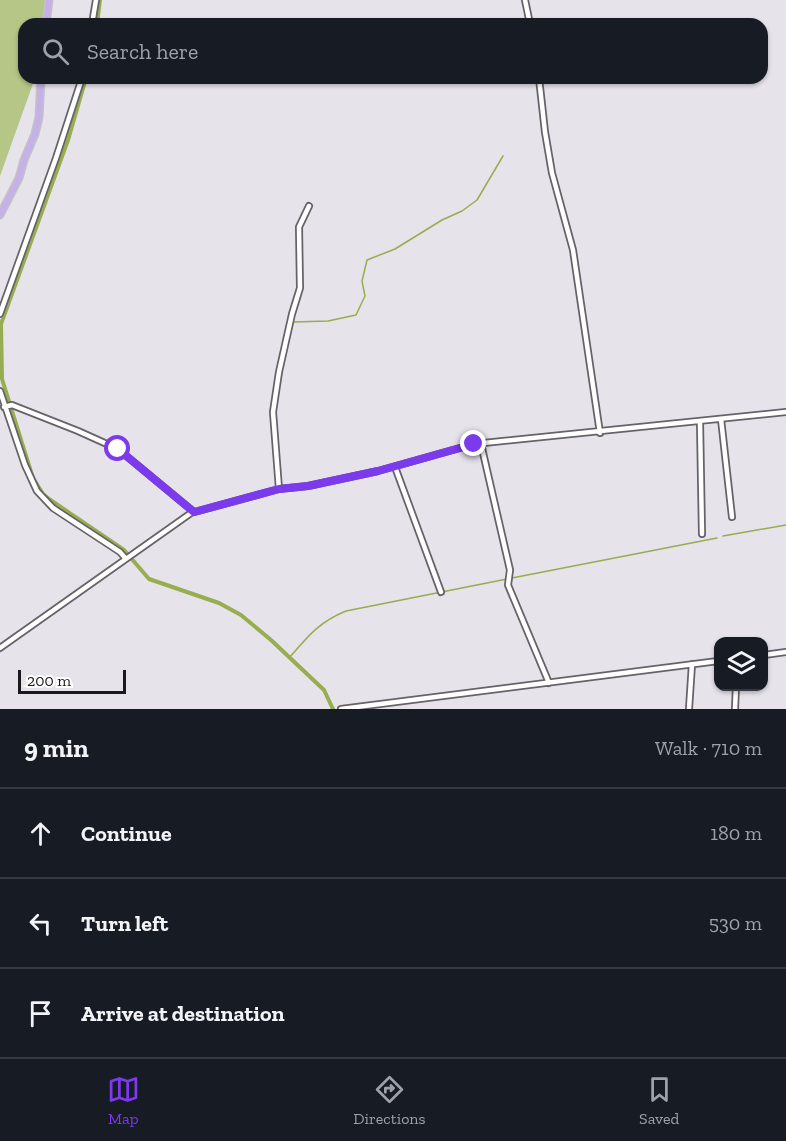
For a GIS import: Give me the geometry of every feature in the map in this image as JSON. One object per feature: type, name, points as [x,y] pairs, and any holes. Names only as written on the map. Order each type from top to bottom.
[{"type":"main road","points":[[47,18],[49,0]]},
{"type":"main road","points":[[0,215],[19,178],[35,135],[39,117],[41,84]]},
{"type":"street","points":[[93,18],[96,0]]},
{"type":"street","points":[[525,0],[529,18]]},
{"type":"street","points":[[0,314],[80,84]]},
{"type":"street","points":[[540,84],[552,173],[574,257],[600,433]]},
{"type":"street","points":[[279,489],[273,412],[279,372],[300,288],[300,224],[309,206]]},
{"type":"street","points":[[0,391],[0,397],[8,406],[29,477],[42,498],[128,558]]},
{"type":"street","points":[[8,406],[78,430],[118,449],[194,512]]},
{"type":"street","points":[[0,648],[194,512],[279,489],[308,486],[395,467],[481,444],[786,412]]},
{"type":"street","points":[[721,419],[732,517]]},
{"type":"street","points":[[700,422],[702,534]]},
{"type":"street","points":[[481,444],[510,570],[508,585],[549,683]]},
{"type":"street","points":[[395,467],[441,592]]},
{"type":"street","points":[[768,654],[786,651]]},
{"type":"street","points":[[341,709],[714,661]]},
{"type":"street","points":[[689,709],[692,664]]},
{"type":"street","points":[[735,709],[736,691]]},
{"type":"street","points":[[411,700],[411,709]]},
{"type":"green space","points":[[0,0],[46,0],[44,18],[18,18],[18,84],[33,84],[0,176]]},
{"type":"waterway","points":[[98,18],[100,0]]},
{"type":"waterway","points":[[84,84],[68,140],[1,324],[2,379],[33,478],[43,494],[124,550],[149,579],[219,603],[241,615],[324,690],[333,709]]},
{"type":"waterway","points":[[293,322],[328,321],[356,315],[365,296],[362,281],[367,260],[395,249],[477,200],[503,156]]},
{"type":"waterway","points":[[723,536],[786,525]]},
{"type":"waterway","points":[[512,578],[717,538]]},
{"type":"waterway","points":[[290,657],[321,625],[346,611],[507,579]]},
{"type":"route","points":[[118,449],[194,512],[279,489],[308,486],[378,471],[474,444]]}]
